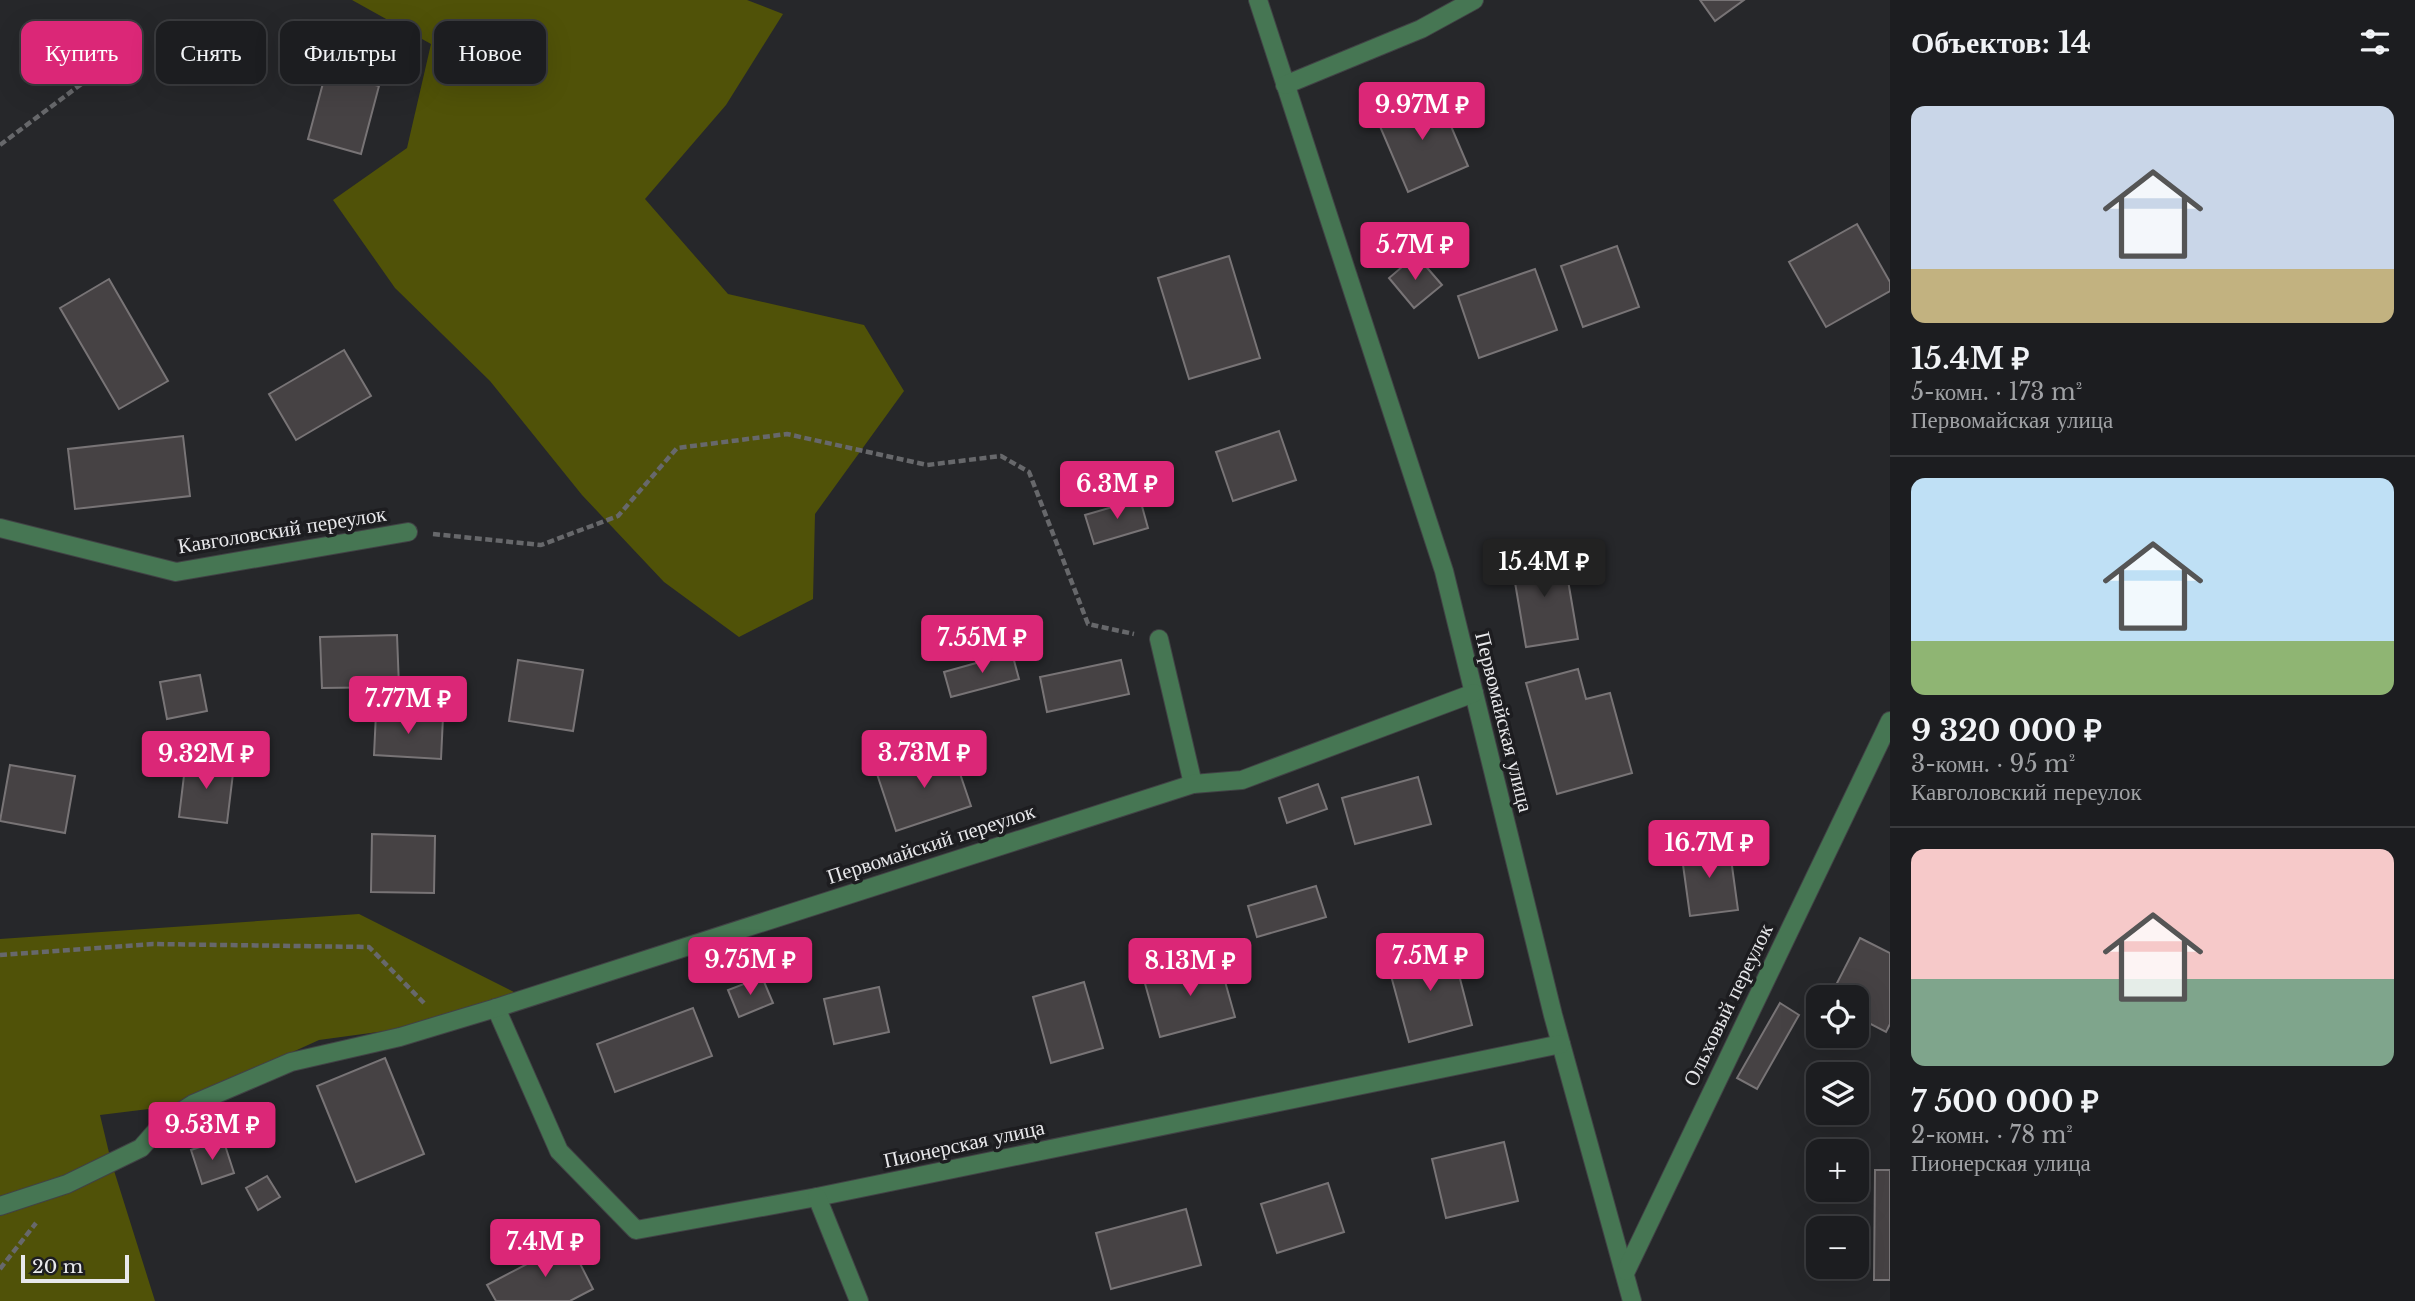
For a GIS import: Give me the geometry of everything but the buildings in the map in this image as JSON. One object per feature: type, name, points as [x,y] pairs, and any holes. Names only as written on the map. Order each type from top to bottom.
[{"type":"street","name":"Первомайская улица","points":[[1258,0],[1444,571],[1561,1044],[1626,1271],[1632,1301]]},
{"type":"street","points":[[1285,85],[1421,29],[1474,0]]},
{"type":"street","name":"Кавголовский переулок","points":[[0,528],[176,572],[408,532]]},
{"type":"street","points":[[1159,639],[1193,784]]},
{"type":"street","name":"Первомайский переулок","points":[[0,1206],[67,1184],[141,1148],[163,1123],[193,1104],[291,1062],[400,1037],[496,1008],[1193,784],[1242,780],[1474,693]]},
{"type":"street","name":"Ольховый переулок","points":[[1626,1271],[1890,721]]},
{"type":"street","name":"Пионерская улица","points":[[496,1008],[559,1151],[635,1230],[817,1198],[1561,1044]]},
{"type":"street","points":[[817,1198],[859,1301]]},
{"type":"path","points":[[0,145],[81,84]]},
{"type":"path","points":[[408,532],[541,545],[618,516],[677,448],[759,437],[787,434],[927,466],[1001,456],[1029,472],[1088,624],[1159,639]]},
{"type":"path","points":[[0,955],[153,944],[369,947],[445,1023]]},
{"type":"shaded area","points":[[352,0],[747,0],[783,14],[726,105],[645,199],[728,294],[864,325],[904,391],[815,514],[813,599],[739,637],[664,582],[582,495],[490,381],[395,288],[333,200],[407,148],[431,44],[420,38],[420,21],[390,21]]},
{"type":"shaded area","points":[[359,914],[518,994],[400,1029],[319,1040],[173,1106],[100,1115],[111,1161],[155,1301],[0,1301],[0,939]]}]
